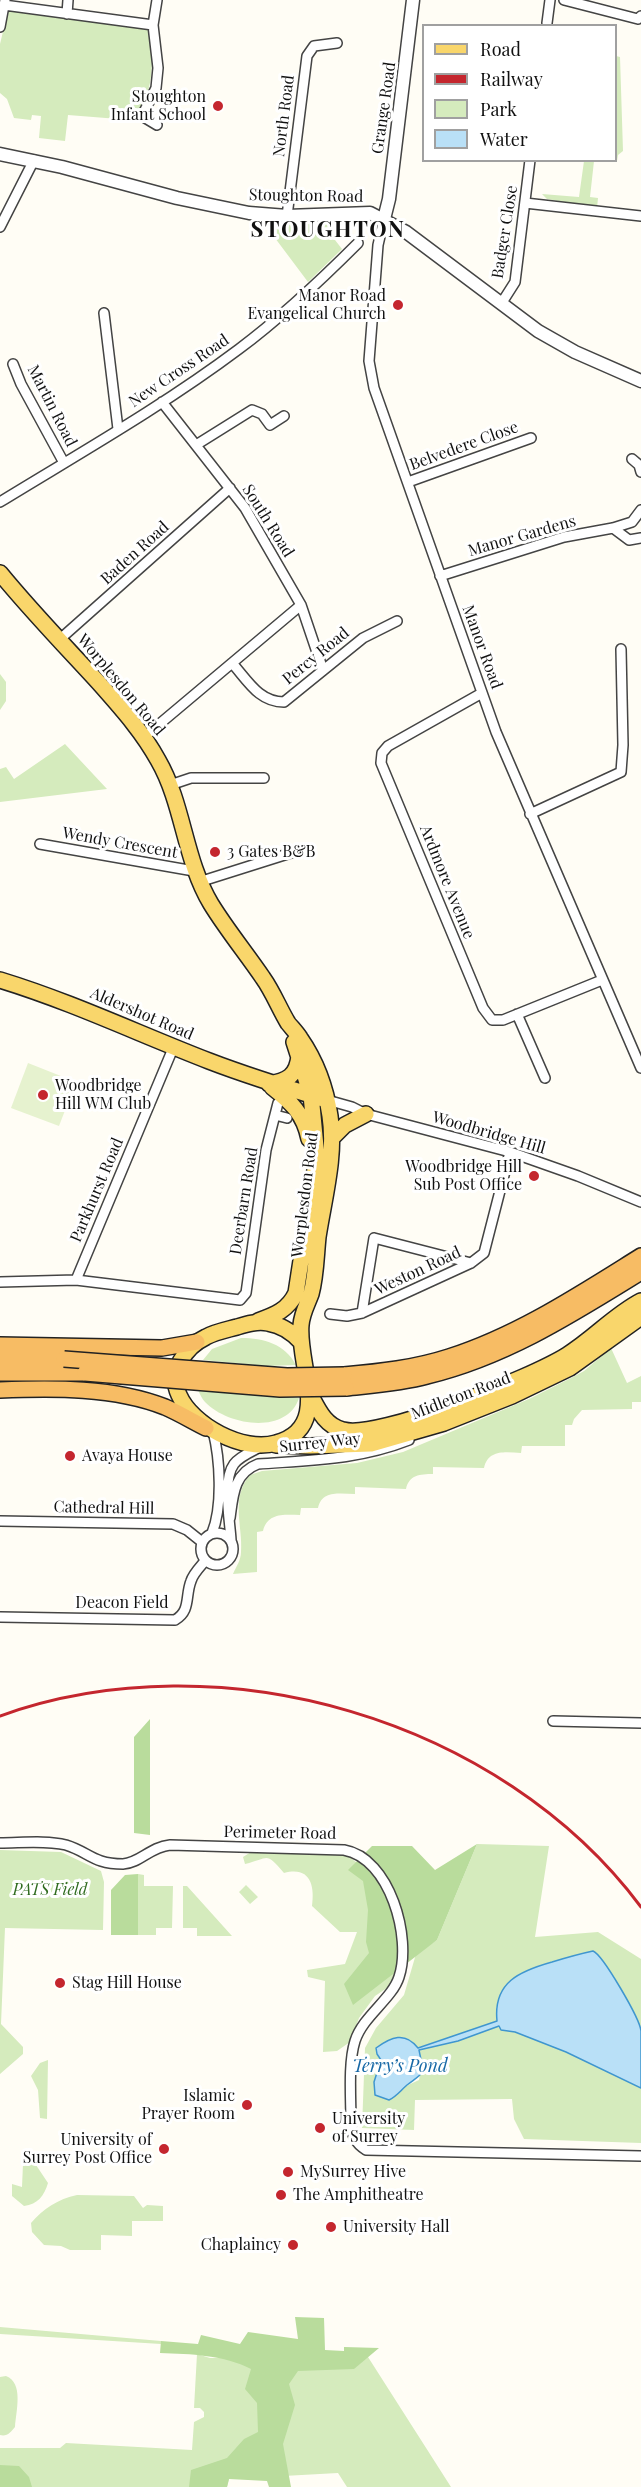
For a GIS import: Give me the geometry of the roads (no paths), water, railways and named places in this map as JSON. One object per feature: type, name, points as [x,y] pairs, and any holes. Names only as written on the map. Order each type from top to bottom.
[{"type":"highway","points":[[0,1360],[64,1359],[345,1382],[467,1351],[527,1324],[641,1256]]},
{"type":"highway","points":[[0,1374],[85,1373],[280,1389],[345,1382],[410,1380],[444,1372],[489,1356],[554,1324],[641,1272]]},
{"type":"highway","points":[[0,1345],[162,1348],[197,1342]]},
{"type":"highway","points":[[0,1389],[58,1389],[120,1396],[164,1407],[210,1429]]},
{"type":"main road","name":"Worplesdon Road","points":[[0,573],[144,737],[170,784],[197,877],[230,932],[266,981],[289,1024],[310,1055],[327,1100],[332,1138],[310,1295],[302,1317],[301,1342]]},
{"type":"main road","name":"Aldershot Road","points":[[0,980],[81,1007],[269,1084]]},
{"type":"main road","name":"Worplesdon Road","points":[[255,1322],[281,1311],[292,1302],[296,1293],[315,1177],[317,1144],[311,1095],[289,1024]]},
{"type":"main road","points":[[269,1084],[284,1081],[292,1076],[298,1068],[299,1056]]},
{"type":"main road","points":[[269,1084],[327,1100]]},
{"type":"main road","points":[[269,1084],[294,1105],[303,1118],[309,1137],[315,1177]]},
{"type":"main road","points":[[332,1138],[345,1125],[366,1114]]},
{"type":"main road","points":[[310,1295],[309,1335],[316,1376],[326,1406],[338,1418],[352,1424],[400,1422]]},
{"type":"main road","name":"Midleton Road","points":[[310,1394],[325,1420],[343,1431],[372,1431],[468,1399],[549,1365],[586,1342],[641,1301]]},
{"type":"main road","name":"Midleton Road","points":[[268,1445],[371,1444],[444,1423],[512,1396],[570,1368],[641,1317]]},
{"type":"main road","points":[[255,1322],[278,1325],[301,1342],[310,1394],[307,1416],[298,1430],[283,1441],[268,1445],[235,1439],[210,1429],[184,1403],[175,1382],[180,1361],[197,1342],[206,1336],[255,1322]]},
{"type":"street","points":[[67,14],[68,0]]},
{"type":"street","points":[[157,0],[153,25],[159,68],[156,88],[142,116],[157,124]]},
{"type":"street","name":"Grange Road","points":[[384,219],[388,207],[414,0]]},
{"type":"street","points":[[547,24],[550,0]]},
{"type":"street","points":[[564,0],[638,19],[641,16]]},
{"type":"street","points":[[0,27],[5,3],[153,25]]},
{"type":"street","name":"North Road","points":[[287,216],[307,56],[314,46],[337,43]]},
{"type":"street","name":"Stoughton Road","points":[[0,154],[34,160],[227,209],[287,216],[364,212],[384,219],[406,232],[501,304],[556,342],[641,381]]},
{"type":"street","points":[[0,227],[34,160]]},
{"type":"street","name":"Badger Close","points":[[501,304],[515,282],[530,162]]},
{"type":"street","points":[[525,203],[641,216]]},
{"type":"street","name":"Manor Road","points":[[384,219],[378,245],[369,361],[374,388],[482,693],[530,814],[641,1068]]},
{"type":"street","name":"New Cross Road","points":[[0,502],[162,402],[239,349],[305,296],[358,243]]},
{"type":"street","points":[[104,313],[118,429]]},
{"type":"street","name":"Martin Road","points":[[14,363],[21,384],[64,463]]},
{"type":"street","name":"South Road","points":[[162,402],[245,508],[301,605],[323,670]]},
{"type":"street","points":[[196,445],[252,410],[262,414],[270,425],[284,416]]},
{"type":"street","name":"Belvedere Close","points":[[408,482],[531,438]]},
{"type":"street","points":[[632,459],[639,465],[641,472]]},
{"type":"street","name":"Baden Road","points":[[59,640],[230,488]]},
{"type":"street","name":"Manor Gardens","points":[[440,576],[564,537],[632,522],[641,510]]},
{"type":"street","points":[[613,528],[629,540],[641,538]]},
{"type":"street","points":[[144,737],[301,605]]},
{"type":"street","name":"Percy Road","points":[[232,663],[262,696],[271,702],[284,702],[363,638],[397,621]]},
{"type":"street","points":[[530,814],[621,772],[623,745],[621,649]]},
{"type":"street","name":"Ardmore Avenue","points":[[482,693],[388,746],[382,753],[381,763],[483,1008],[492,1020],[503,1020],[602,980]]},
{"type":"street","points":[[170,784],[191,778],[264,778]]},
{"type":"street","name":"Wendy Crescent","points":[[40,844],[197,877]]},
{"type":"street","points":[[197,877],[294,852]]},
{"type":"street","points":[[517,1014],[545,1078]]},
{"type":"street","name":"Parkhurst Road","points":[[76,1280],[174,1046]]},
{"type":"street","name":"Woodbridge Hill","points":[[327,1100],[352,1107],[366,1114],[510,1152],[578,1176],[641,1202]]},
{"type":"street","name":"Deerbarn Road","points":[[76,1280],[240,1300],[246,1293],[266,1150],[278,1103]]},
{"type":"street","points":[[275,1114],[287,1118]]},
{"type":"street","name":"Weston Road","points":[[330,1314],[347,1316],[362,1313],[471,1263],[484,1253],[510,1152]]},
{"type":"street","points":[[362,1313],[374,1238],[471,1263]]},
{"type":"street","points":[[0,1282],[76,1280]]},
{"type":"street","name":"Surrey Way","points":[[230,1518],[240,1476],[250,1467],[258,1464],[352,1457],[380,1451],[444,1423]]},
{"type":"street","points":[[210,1429],[219,1455],[216,1522],[212,1533],[202,1542],[200,1552],[205,1561],[214,1566],[225,1564],[232,1556],[231,1540],[220,1533],[212,1533]]},
{"type":"street","name":"Surrey Way","points":[[231,1540],[228,1490],[230,1471],[239,1459],[268,1445]]},
{"type":"street","name":"Cathedral Hill","points":[[0,1521],[172,1524],[187,1530],[202,1542]]},
{"type":"street","name":"Deacon Field","points":[[0,1617],[175,1620],[186,1609],[191,1580],[205,1561]]},
{"type":"street","points":[[553,1721],[641,1723]]},
{"type":"street","name":"Perimeter Road","points":[[0,1843],[63,1845],[93,1860],[122,1864],[131,1863],[154,1848],[170,1845],[344,1850],[356,1853],[373,1868],[393,1897],[398,1915],[402,1950],[401,1968],[396,1986],[362,2027],[354,2044],[351,2133],[356,2142],[366,2150],[641,2156]]},
{"type":"water","name":"Terry’s Pond","points":[[593,1951],[612,1975],[639,2024],[641,2088],[566,2052],[515,2032],[501,2030],[499,2026],[458,2041],[419,2050],[423,2069],[421,2074],[389,2100],[375,2095],[374,2082],[381,2060],[376,2048],[382,2044],[392,2039],[403,2038],[408,2039],[418,2048],[497,2021],[499,1997],[504,1988],[519,1974]]},
{"type":"railway","points":[[0,1716],[85,1694],[173,1686],[263,1692],[350,1711],[435,1743],[513,1787],[582,1842],[641,1907]]},
{"type":"place","name":"Stoughton Infant School","points":[[218,106]]},
{"type":"place","name":"Manor Road Evangelical Church","points":[[398,305]]},
{"type":"place","name":"3 Gates B&B","points":[[215,852]]},
{"type":"place","name":"Woodbridge Hill WM Club","points":[[43,1095]]},
{"type":"place","name":"Woodbridge Hill Sub Post Office","points":[[534,1176]]},
{"type":"place","name":"Avaya House","points":[[70,1456]]},
{"type":"place","name":"Stag Hill House","points":[[60,1983]]},
{"type":"place","name":"Islamic Prayer Room","points":[[247,2105]]},
{"type":"place","name":"University of Surrey","points":[[320,2128]]},
{"type":"place","name":"University of Surrey Post Office","points":[[164,2149]]},
{"type":"place","name":"MySurrey Hive","points":[[288,2172]]},
{"type":"place","name":"The Amphitheatre","points":[[281,2195]]},
{"type":"place","name":"University Hall","points":[[331,2227]]},
{"type":"place","name":"Chaplaincy","points":[[293,2245]]},
{"type":"district","name":"STOUGHTON","points":[[328,230]]},
{"type":"park label","name":"PATS Field","points":[[50,1890]]}]
